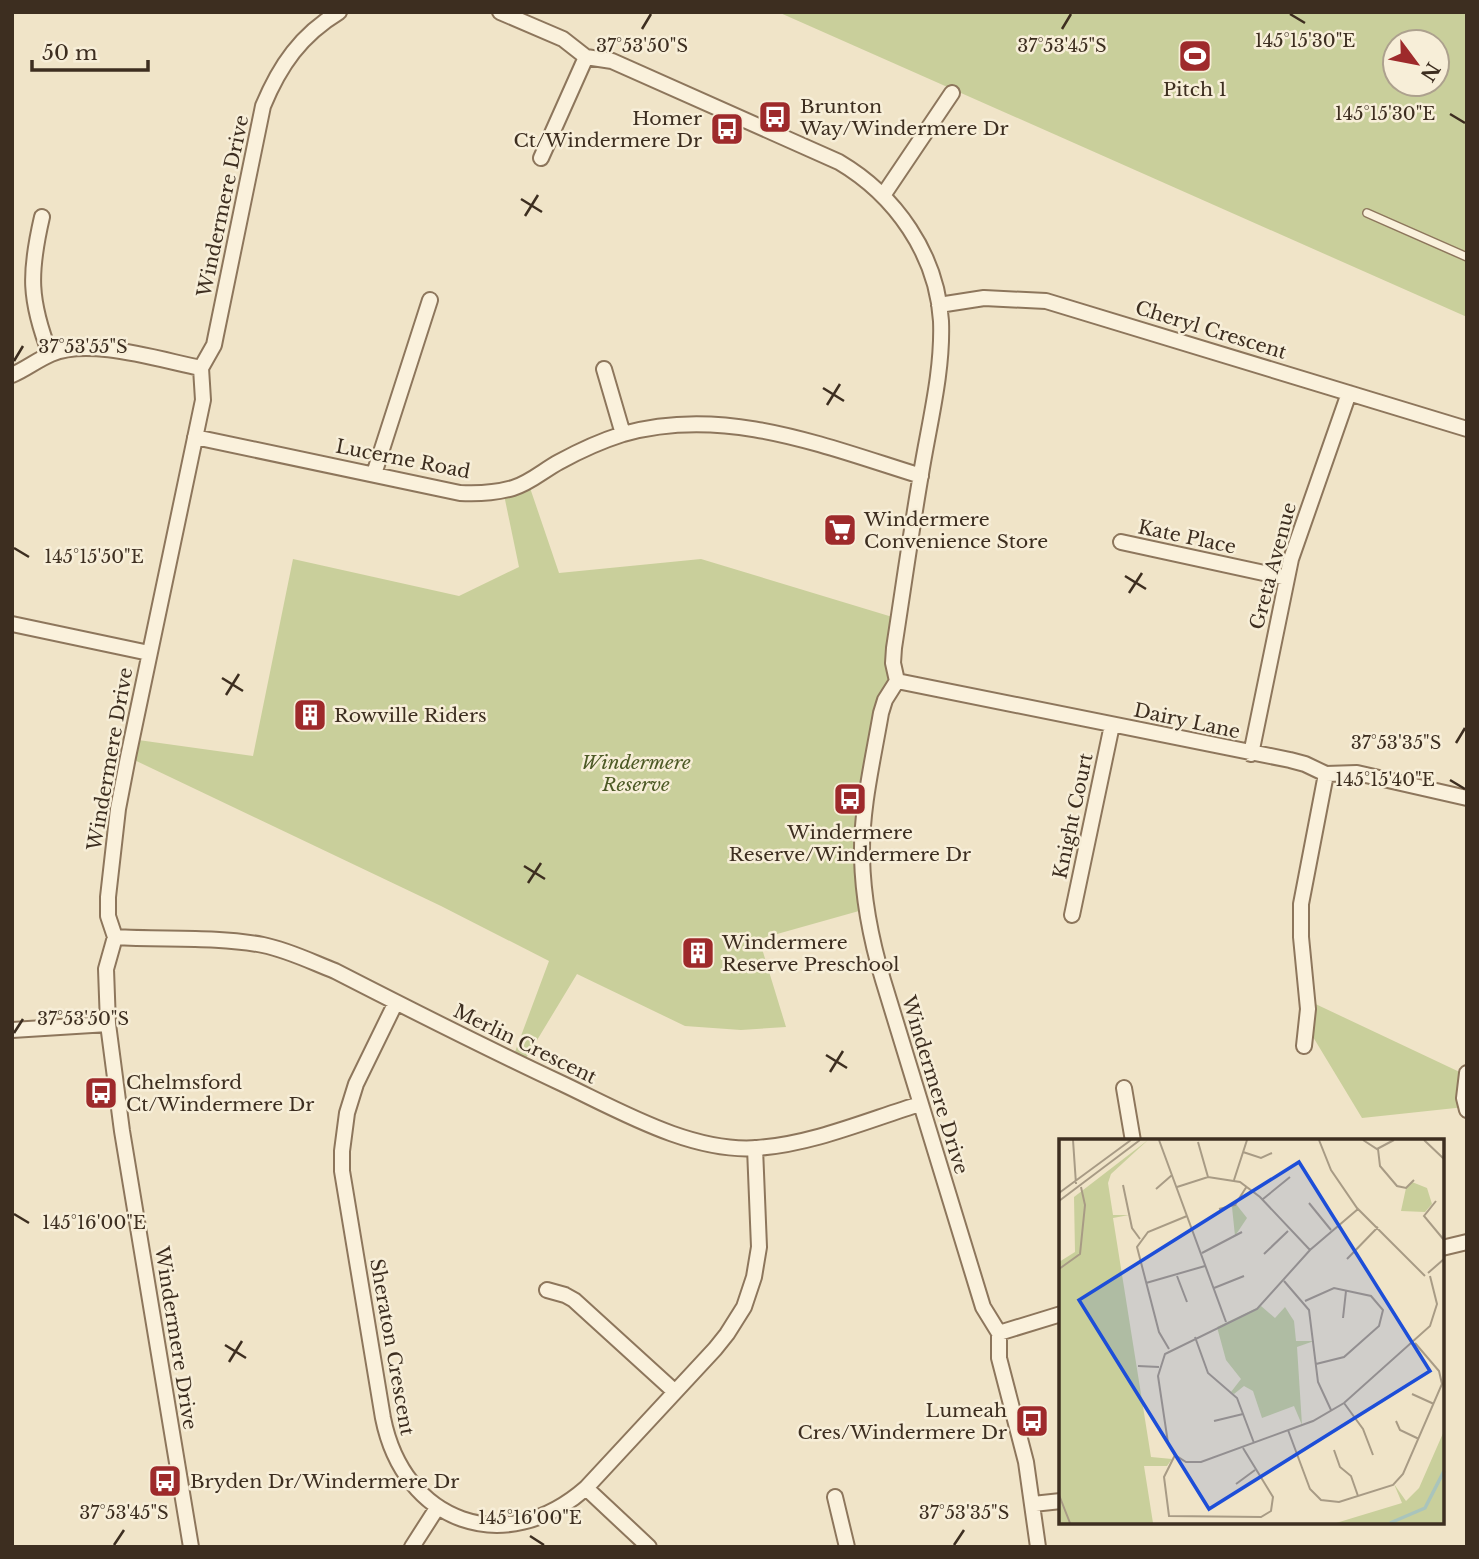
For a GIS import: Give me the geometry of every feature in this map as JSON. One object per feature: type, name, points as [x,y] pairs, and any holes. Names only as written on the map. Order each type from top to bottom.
[{"type":"street","name":"Windermere Drive","points":[[191,1547],[122,1131],[108,1024],[106,969],[115,937],[108,908],[112,853],[128,757],[204,393],[201,368],[214,345],[263,106],[288,57],[311,32],[339,12]]},
{"type":"street","name":"Windermere Drive","points":[[500,12],[563,39],[586,57],[612,61],[829,157],[857,173],[884,194],[904,221],[929,267],[939,305],[939,363],[893,657],[897,681],[883,706],[864,814],[863,877],[872,942],[920,1104],[983,1307],[999,1333],[1000,1364],[1021,1439],[1038,1547]]},
{"type":"street","points":[[541,158],[586,57]]},
{"type":"street","points":[[884,194],[952,93]]},
{"type":"street","points":[[42,217],[32,288],[39,325],[50,354]]},
{"type":"street","name":"Cheryl Crescent","points":[[939,305],[992,297],[1046,301],[1467,429]]},
{"type":"street","points":[[374,474],[430,300]]},
{"type":"street","points":[[12,375],[50,354],[92,347],[201,368]]},
{"type":"street","points":[[604,369],[623,434]]},
{"type":"street","name":"Greta Avenue","points":[[1251,754],[1287,578],[1308,506],[1349,393]]},
{"type":"street","name":"Lucerne Road","points":[[195,437],[460,493],[515,488],[559,462],[623,434],[677,425],[751,427],[921,476]]},
{"type":"street","name":"Kate Place","points":[[1121,542],[1287,578]]},
{"type":"street","points":[[12,624],[149,653]]},
{"type":"street","name":"Dairy Lane","points":[[897,681],[1305,764],[1326,774],[1357,773],[1467,798]]},
{"type":"street","name":"Knight Court","points":[[1072,915],[1112,725]]},
{"type":"street","points":[[1304,1046],[1308,1009],[1301,937],[1301,904],[1326,774]]},
{"type":"street","name":"Merlin Crescent","points":[[115,937],[231,941],[264,946],[335,971],[522,1065],[652,1125],[694,1140],[755,1148],[808,1139],[920,1104]]},
{"type":"street","name":"Sheraton Crescent","points":[[396,1002],[361,1071],[351,1099],[344,1126],[342,1171],[388,1439],[403,1472],[436,1508],[481,1524],[516,1525],[554,1512],[586,1488],[727,1334],[751,1292],[759,1247],[755,1148]]},
{"type":"street","points":[[12,1030],[108,1024]]},
{"type":"street","points":[[1467,1073],[1464,1098],[1467,1110]]},
{"type":"street","points":[[1124,1088],[1133,1139]]},
{"type":"street","points":[[1444,1248],[1467,1242]]},
{"type":"street","points":[[547,1290],[565,1294],[575,1300],[674,1391]]},
{"type":"street","points":[[999,1333],[1059,1315]]},
{"type":"street","points":[[586,1488],[649,1547]]},
{"type":"street","points":[[835,1497],[847,1547]]},
{"type":"street","points":[[1033,1504],[1059,1501]]},
{"type":"street","points":[[412,1547],[436,1508]]},
{"type":"lane","points":[[1367,213],[1467,257]]},
{"type":"green space","points":[[778,12],[1467,12],[1467,317]]},
{"type":"green space","name":"Windermere Reserve","points":[[528,482],[559,573],[701,559],[899,619],[893,663],[872,763],[866,909],[759,939],[786,1027],[741,1030],[685,1026],[577,974],[522,1065],[512,1060],[549,961],[441,906],[128,757],[131,739],[253,756],[293,559],[459,596],[519,567],[503,490]]},
{"type":"green space","points":[[1307,1000],[1466,1075],[1465,1107],[1362,1118],[1307,1027]]},
{"type":"place","name":"Pitch 1","points":[[1195,56]]},
{"type":"place","name":"Brunton Way/Windermere Dr","points":[[775,117]]},
{"type":"place","name":"Homer Ct/Windermere Dr","points":[[727,129]]},
{"type":"place","name":"Windermere Convenience Store","points":[[840,530]]},
{"type":"place","name":"Rowville Riders","points":[[310,715]]},
{"type":"place","name":"Windermere Reserve/Windermere Dr","points":[[850,799]]},
{"type":"place","name":"Windermere Reserve Preschool","points":[[698,953]]},
{"type":"place","name":"Chelmsford Ct/Windermere Dr","points":[[101,1093]]},
{"type":"place","name":"Lumeah Cres/Windermere Dr","points":[[1032,1421]]},
{"type":"place","name":"Bryden Dr/Windermere Dr","points":[[165,1481]]}]
